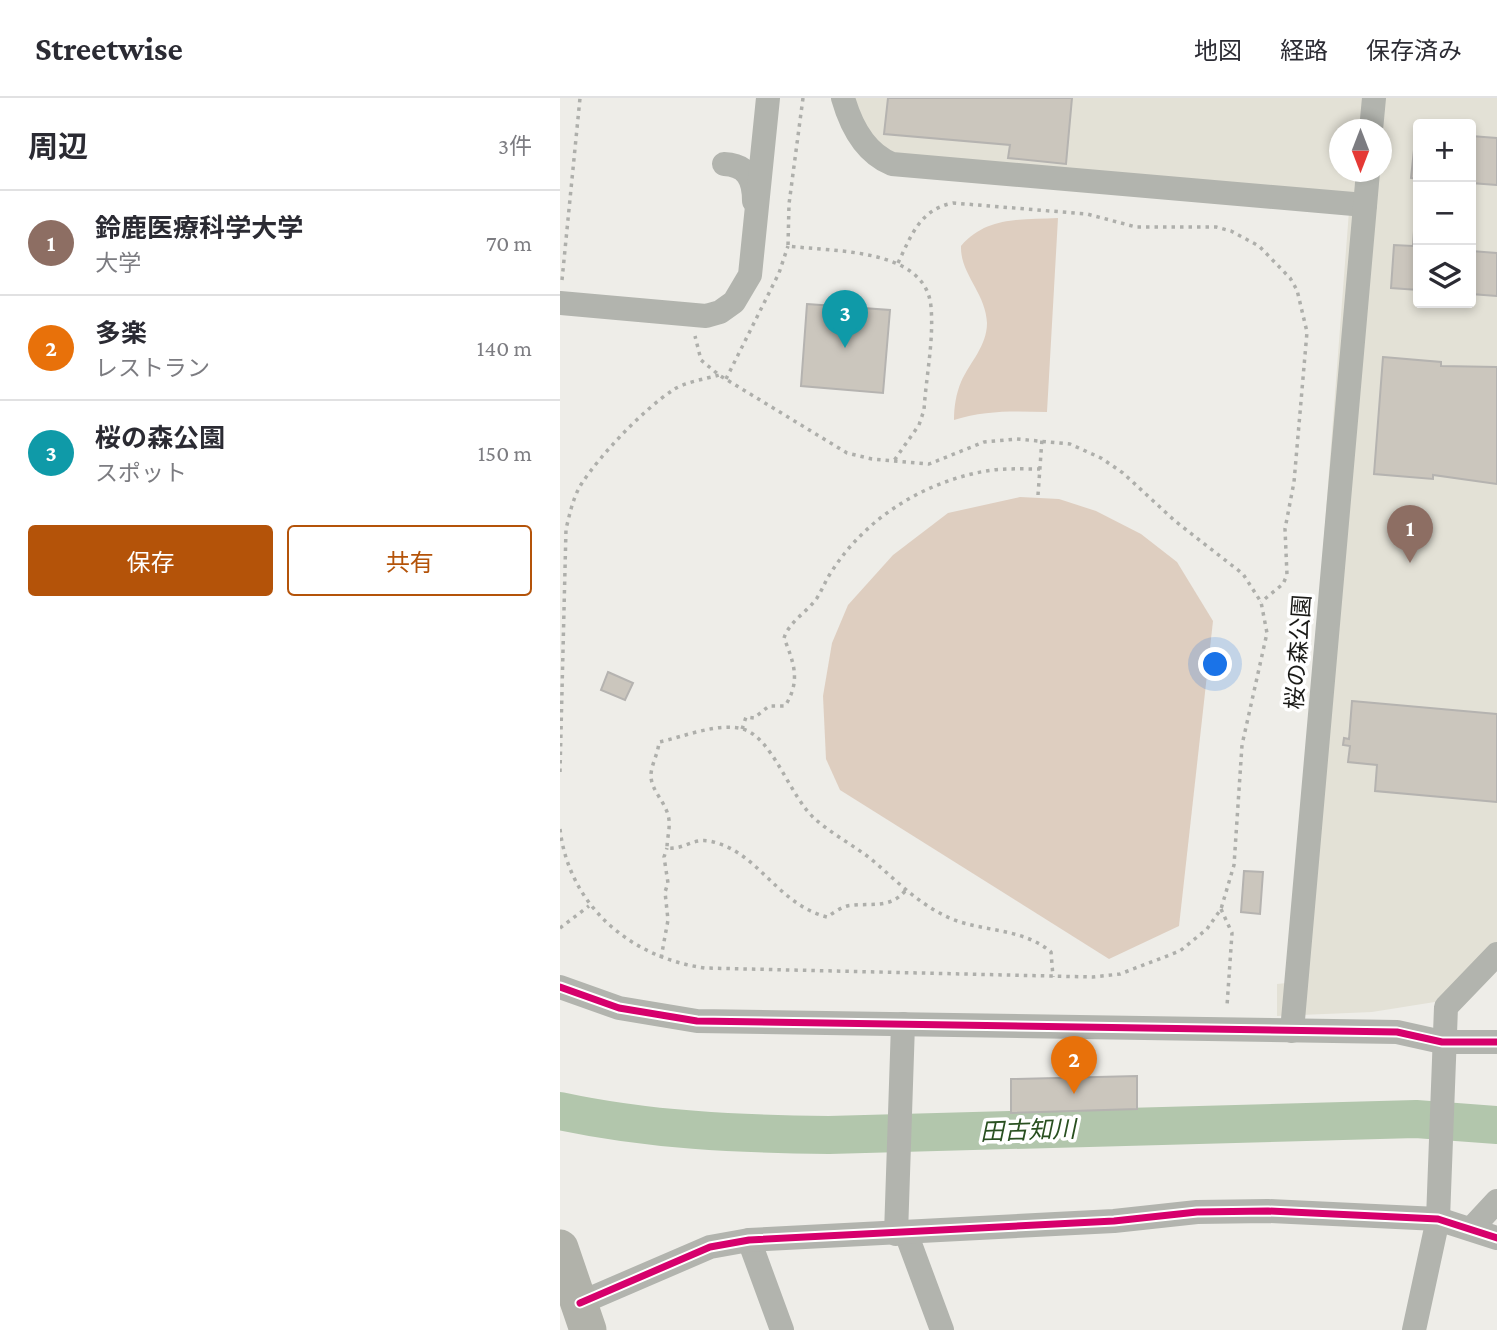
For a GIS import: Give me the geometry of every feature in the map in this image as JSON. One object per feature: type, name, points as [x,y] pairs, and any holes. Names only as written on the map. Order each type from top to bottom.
[{"type":"highway","points":[[560,1248],[584,1316]]},
{"type":"street","points":[[561,294],[690,316],[720,312],[734,302],[750,275],[768,98]]},
{"type":"street","points":[[843,98],[855,131],[879,159],[892,164],[1365,205]]},
{"type":"street","points":[[1372,119],[1374,98]]},
{"type":"street","points":[[724,163],[740,166],[753,183],[755,229]]},
{"type":"street","points":[[1293,1031],[1367,182]]},
{"type":"street","points":[[1414,1330],[1438,1219],[1442,1042],[1446,1007],[1497,954]]},
{"type":"street","points":[[560,987],[619,1008],[697,1021],[1397,1032],[1442,1042],[1497,1042]]},
{"type":"street","points":[[903,1024],[900,1116],[901,1233],[942,1330]]},
{"type":"street","points":[[1471,1229],[1497,1201]]},
{"type":"street","points":[[584,1316],[710,1247],[749,1240],[1114,1221],[1197,1212],[1269,1211],[1438,1219],[1497,1238]]},
{"type":"street","points":[[749,1240],[782,1330]]},
{"type":"path","points":[[561,294],[580,98]]},
{"type":"path","points":[[726,379],[779,273],[788,246],[789,204],[803,98]]},
{"type":"path","points":[[898,263],[922,218],[940,205],[953,203],[1087,214],[1136,227],[1216,227],[1248,239],[1269,253],[1297,290],[1307,332],[1294,482],[1285,529],[1287,575],[1283,584],[1261,602]]},
{"type":"path","points":[[788,246],[864,255],[898,263],[924,283],[931,306],[924,410],[919,425],[893,463]]},
{"type":"path","points":[[560,829],[566,859],[589,906],[624,939],[661,958],[705,968],[1093,977],[1140,968],[1180,951],[1207,929],[1221,909],[1234,865],[1242,745],[1267,633],[1261,602],[1243,573],[1175,521],[1124,473],[1101,458],[1070,444],[1042,439],[984,442],[929,464],[893,463],[847,453],[719,375],[701,360],[695,334]]},
{"type":"path","points":[[560,772],[566,529],[571,507],[581,485],[597,463],[638,421],[675,389],[719,375]]},
{"type":"path","points":[[1038,495],[1042,439]]},
{"type":"path","points":[[742,729],[746,717],[754,718],[769,706],[785,706],[792,696],[794,661],[784,638],[786,630],[813,604],[844,555],[877,520],[895,505],[948,481],[988,470],[1040,469]]},
{"type":"path","points":[[661,958],[668,920],[665,892],[668,883],[664,857],[669,820],[663,800],[653,788],[651,772],[658,756],[659,742],[704,732],[742,729],[767,748],[799,802],[815,819],[872,860],[905,891],[954,920],[1002,930],[1042,944],[1051,952],[1053,977]]},
{"type":"path","points":[[667,848],[681,849],[696,841],[720,844],[746,857],[787,898],[811,913],[827,917],[846,906],[874,906],[898,900],[905,891]]},
{"type":"path","points":[[560,928],[589,906]]},
{"type":"path","points":[[1221,909],[1232,933],[1226,1030]]},
{"type":"shaded area","points":[[833,98],[1497,98],[1497,942],[1441,1001],[1372,1012],[1277,1016],[1277,984],[1287,983],[1302,824],[1349,211],[878,170]]},
{"type":"shaded area","points":[[1058,218],[1047,412],[1011,411],[954,420],[959,387],[981,347],[987,323],[982,302],[964,266],[961,246],[971,236],[993,224]]},
{"type":"shaded area","points":[[1020,497],[1059,499],[1096,511],[1141,534],[1177,562],[1213,621],[1179,926],[1109,959],[840,790],[826,759],[823,696],[832,643],[848,605],[893,555],[948,513]]},
{"type":"building","points":[[888,98],[1072,98],[1066,164],[1008,158],[1010,145],[884,134]]},
{"type":"building","points":[[1476,136],[1497,138],[1497,185],[1476,183]]},
{"type":"building","points":[[1394,245],[1413,246],[1413,290],[1391,288]]},
{"type":"building","points":[[1476,251],[1497,253],[1497,296],[1476,294]]},
{"type":"building","points":[[807,304],[890,310],[883,393],[801,386]]},
{"type":"building","points":[[1383,357],[1441,362],[1441,366],[1497,367],[1497,484],[1433,475],[1433,479],[1374,474]]},
{"type":"building","points":[[608,672],[633,683],[625,700],[601,690]]},
{"type":"building","points":[[1352,701],[1497,714],[1497,802],[1375,791],[1377,765],[1348,762],[1350,746],[1343,745],[1344,738],[1349,739]]},
{"type":"building","points":[[1244,871],[1263,872],[1260,914],[1241,912]]},
{"type":"building","points":[[1137,1076],[1137,1109],[1011,1113],[1011,1079]]},
{"type":"waterway","name":"田古知川","points":[[560,1111],[627,1123],[761,1134],[829,1135],[1416,1119],[1497,1125]]},
{"type":"cycle path","points":[[560,987],[619,1008],[697,1021],[1397,1032],[1442,1042],[1497,1042]]},
{"type":"cycle path","points":[[580,1303],[710,1247],[749,1240],[1114,1221],[1197,1212],[1268,1211],[1438,1219],[1497,1238]]},
{"type":"place","name":"桜の森公園","points":[[845,348]]},
{"type":"place","name":"鈴鹿医療科学大学","points":[[1410,563]]},
{"type":"place","name":"多楽","points":[[1074,1094]]}]
